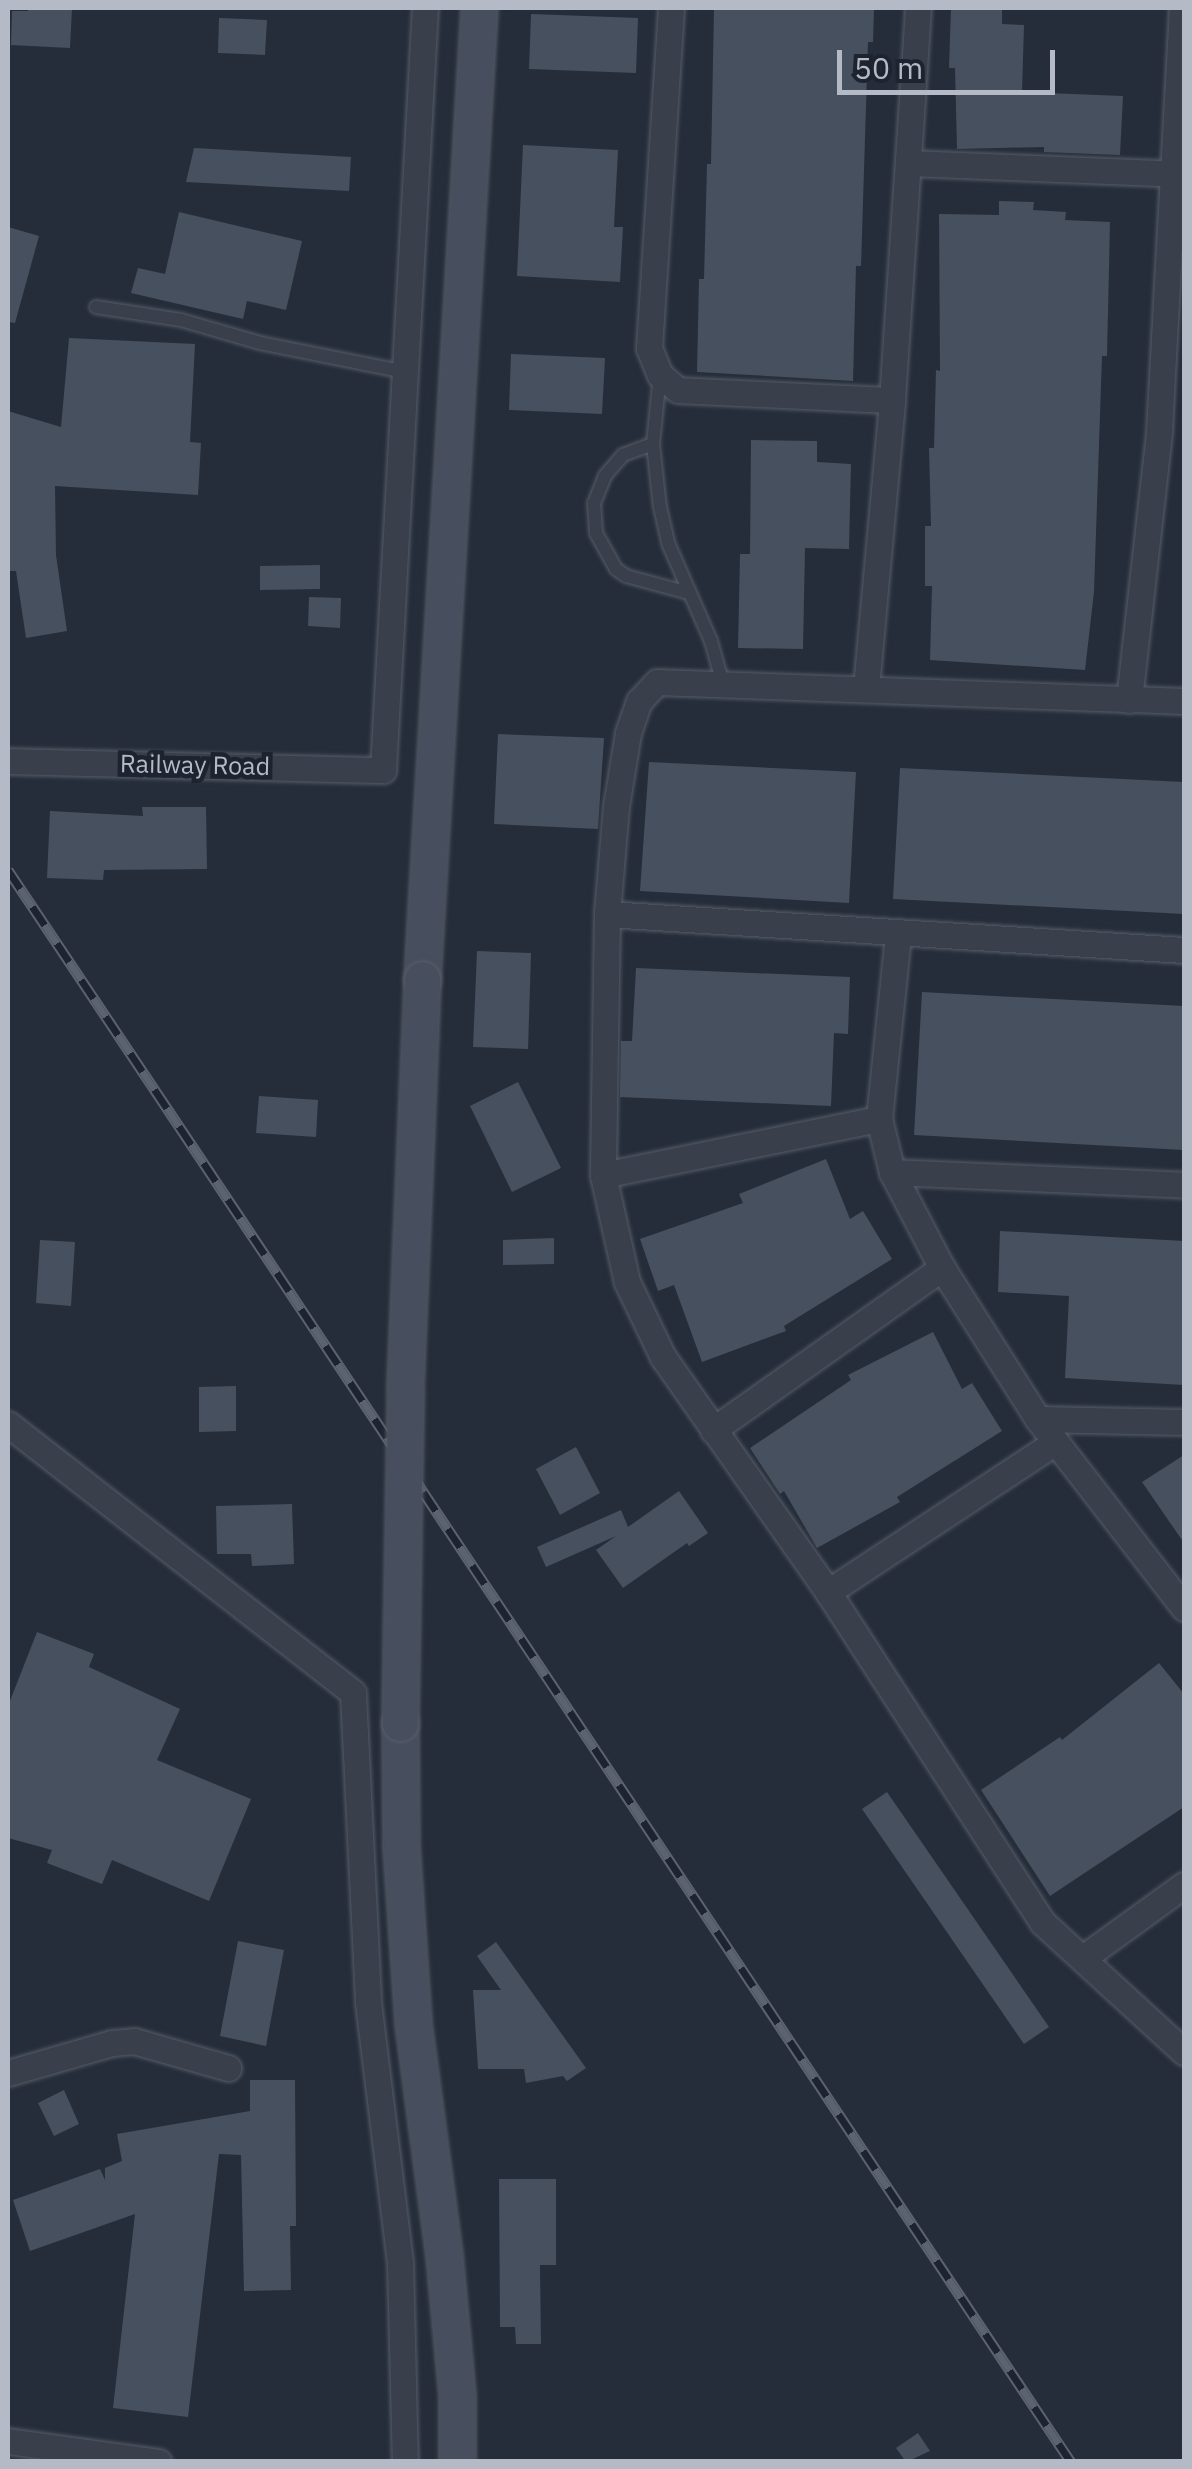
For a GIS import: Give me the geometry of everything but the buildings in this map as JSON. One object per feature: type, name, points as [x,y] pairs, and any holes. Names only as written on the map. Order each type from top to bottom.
[{"type":"main road","points":[[457,2462],[457,2394],[444,2254],[413,2023],[401,1846],[400,1542],[422,979],[480,8]]},
{"type":"street","points":[[404,372],[425,8]]},
{"type":"street","points":[[671,8],[649,348],[660,375],[678,390],[892,400]]},
{"type":"street","points":[[866,688],[892,400],[918,8]]},
{"type":"street","points":[[1128,700],[1172,431],[1182,8]]},
{"type":"street","points":[[909,163],[1179,174]]},
{"type":"street","name":"Railway Road","points":[[8,761],[383,770],[404,372]]},
{"type":"street","points":[[1184,701],[657,682],[639,701],[628,733],[616,806],[607,914],[603,1175],[627,1282],[663,1357],[828,1592],[1042,1922],[1184,2052]]},
{"type":"street","points":[[607,914],[1184,950]]},
{"type":"street","points":[[898,935],[879,1120],[892,1172],[942,1268],[1054,1443],[1184,1608]]},
{"type":"street","points":[[603,1175],[879,1120]]},
{"type":"street","points":[[892,1172],[1184,1185]]},
{"type":"street","points":[[712,1430],[942,1268]]},
{"type":"street","points":[[1038,1419],[1184,1422]]},
{"type":"street","points":[[8,1424],[353,1693],[368,2002],[400,2262],[405,2462]]},
{"type":"street","points":[[828,1592],[1054,1443]]},
{"type":"street","points":[[1082,1958],[1184,1885]]},
{"type":"street","points":[[8,2073],[112,2042],[134,2040],[228,2068]]},
{"type":"street","points":[[400,2262],[444,2254]]},
{"type":"street","points":[[9,2448],[159,2462]]},
{"type":"lane","points":[[96,307],[181,320],[260,343],[404,372]]},
{"type":"lane","points":[[660,375],[654,444],[668,543],[712,641],[723,684]]},
{"type":"lane","points":[[654,444],[624,455],[605,476],[594,503],[596,533],[626,576],[689,593]]},
{"type":"railway","points":[[8,870],[1071,2462]]}]
